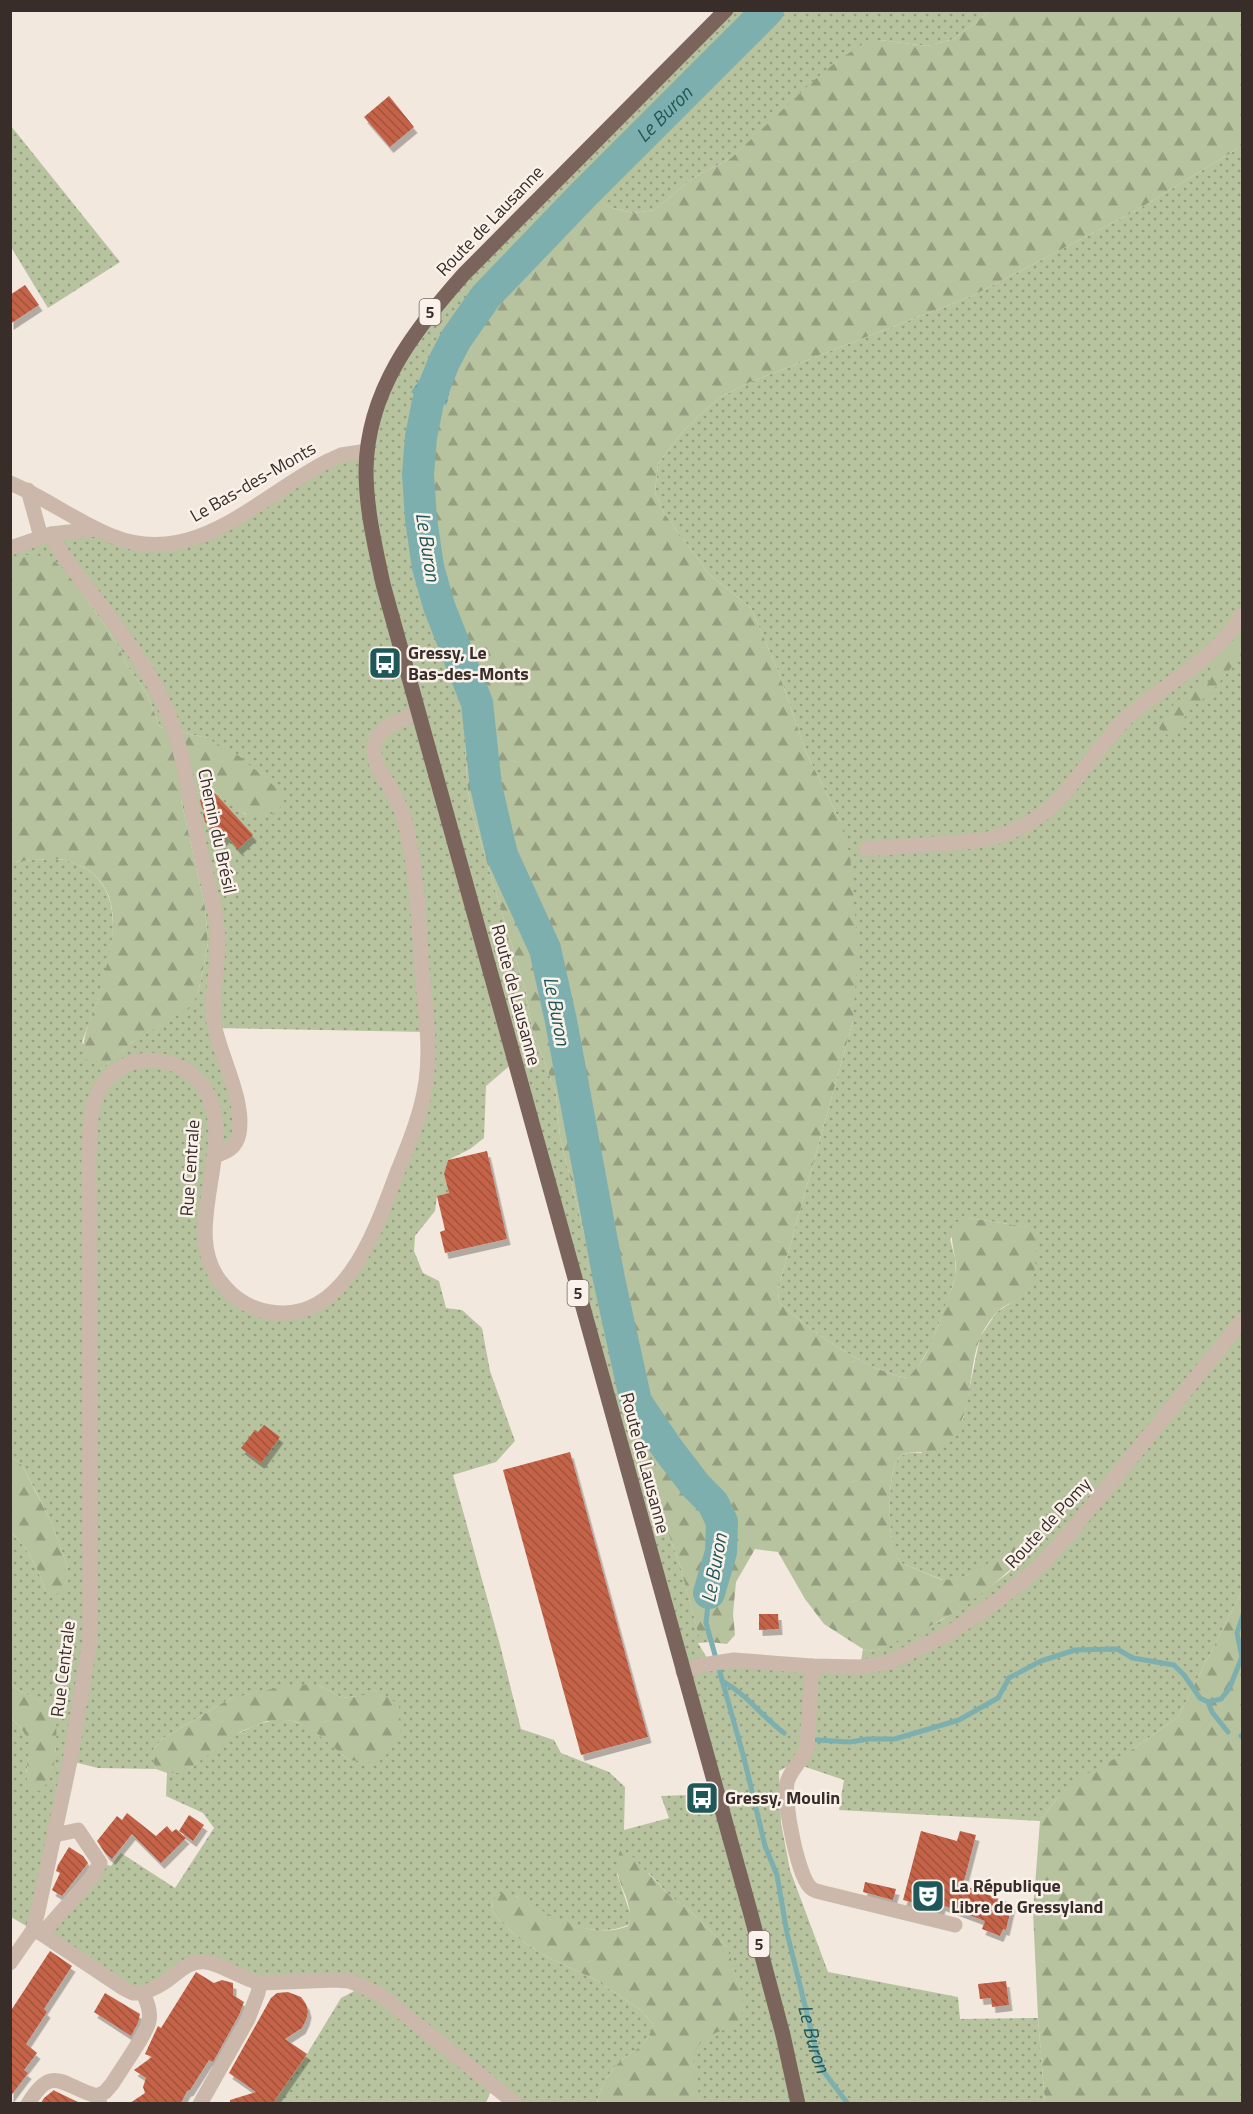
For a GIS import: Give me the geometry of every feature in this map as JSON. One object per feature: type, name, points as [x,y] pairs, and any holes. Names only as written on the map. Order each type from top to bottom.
[{"type":"main road","name":"Route de Lausanne","points":[[726,10],[464,274],[428,315],[406,345],[387,378],[372,422],[367,451],[367,491],[383,584],[778,2014],[798,2103]]},
{"type":"street","name":"Le Bas-des-Monts","points":[[10,483],[28,490],[96,529],[124,541],[163,546],[180,543],[223,525],[327,461],[341,455],[367,451]]},
{"type":"street","points":[[28,490],[46,535]]},
{"type":"street","points":[[10,548],[46,535],[96,529]]},
{"type":"street","name":"Chemin du Brésil","points":[[46,535],[98,600],[151,679],[170,719],[181,756],[218,936],[214,1003],[215,1028],[235,1098],[240,1126],[234,1147],[226,1153],[214,1156]]},
{"type":"street","points":[[867,849],[978,841],[994,838],[1028,823],[1057,800],[1127,718],[1220,643],[1242,615]]},
{"type":"street","name":"Rue Centrale","points":[[10,1963],[37,1932],[90,1640],[90,1127],[92,1109],[102,1085],[112,1074],[127,1065],[157,1060],[186,1069],[202,1085],[212,1105],[214,1156],[206,1222],[206,1244],[210,1263],[222,1285],[248,1305],[277,1313],[306,1309],[320,1303],[333,1293],[353,1268],[380,1214],[410,1140],[426,1082],[427,1032],[417,897],[411,852],[402,810],[376,762],[374,751],[375,742],[387,727],[418,713]]},
{"type":"street","name":"Route de Pomy","points":[[683,1672],[702,1665],[734,1660],[861,1667],[890,1662],[948,1634],[1000,1599],[1039,1567],[1073,1530],[1242,1321]]},
{"type":"street","points":[[812,1666],[807,1747],[804,1757],[794,1767],[787,1782],[785,1795],[794,1845],[804,1878],[809,1887],[824,1893],[955,1925]]},
{"type":"street","points":[[55,1834],[78,1830],[100,1863],[91,1878],[37,1932],[123,1988],[133,1993],[143,1993],[165,1982],[185,1966],[203,1962],[211,1963],[260,1983],[349,1981],[382,1996],[516,2103]]},
{"type":"street","points":[[200,2103],[248,2019],[260,1983]]},
{"type":"street","points":[[28,2103],[39,2086],[57,2080],[98,2100],[112,2084],[147,2027],[150,2014],[143,1993]]},
{"type":"green space","points":[[726,11],[990,11],[954,39],[927,46],[880,40],[837,61],[731,158],[691,179],[655,210],[633,213],[612,208],[584,195],[486,296],[456,338],[444,362],[454,369],[428,403],[421,437],[418,474],[421,519],[428,567],[477,703],[465,739],[471,810],[526,992],[532,1029],[556,1093],[560,1137],[614,1353],[630,1389],[642,1463],[679,1562],[699,1635],[710,1642],[698,1643],[710,1663],[860,1667],[863,1649],[874,1651],[942,1620],[1007,1574],[1055,1527],[1030,1526],[991,1562],[956,1579],[943,1580],[901,1563],[892,1542],[890,1502],[895,1465],[901,1456],[921,1453],[963,1420],[980,1337],[997,1312],[1026,1293],[1027,1227],[969,1218],[950,1239],[955,1258],[956,1276],[931,1345],[916,1370],[907,1378],[875,1367],[839,1348],[779,1302],[778,1289],[853,1021],[840,821],[806,752],[778,671],[751,608],[709,574],[664,513],[655,492],[658,464],[686,428],[719,398],[748,383],[972,296],[1137,210],[1242,146],[1242,1591],[1178,1717],[1057,1798],[1040,1821],[839,1810],[844,1780],[794,1763],[779,1771],[781,1823],[790,1870],[828,1972],[958,1997],[960,2019],[1038,2018],[1045,2103],[701,2103],[693,2071],[694,2054],[702,2039],[719,2031],[727,1947],[687,1908],[669,1895],[649,1873],[617,1874],[631,1916],[628,1925],[614,1929],[599,1930],[570,1924],[541,1911],[516,1896],[493,1900],[492,1910],[499,1920],[523,1942],[551,1959],[594,1979],[641,2010],[653,2024],[645,2042],[618,2063],[610,2073],[600,2091],[597,2103],[516,2103],[490,2093],[486,2103],[273,2103],[307,2054],[341,1998],[362,1987],[276,1983],[211,1963],[143,1993],[42,1934],[100,1863],[111,1866],[121,1853],[175,1888],[214,1828],[203,1813],[166,1796],[167,1773],[187,1770],[229,1739],[251,1727],[274,1720],[285,1720],[303,1725],[349,1760],[356,1696],[343,1698],[318,1685],[231,1698],[162,1739],[153,1750],[156,1769],[98,1768],[70,1761],[33,1930],[11,1917],[11,1718],[29,1742],[30,1754],[26,1772],[56,1751],[56,1711],[11,1685],[11,1532],[28,1552],[46,1591],[68,1568],[52,1524],[34,1488],[22,1465],[11,1457],[11,862],[65,860],[91,872],[106,890],[112,913],[112,939],[107,967],[82,1042],[101,1069],[127,1046],[198,994],[208,943],[205,907],[181,800],[189,794],[212,790],[246,815],[207,738],[160,727],[147,694],[128,667],[116,642],[69,574],[28,555],[11,562],[11,548],[61,532],[180,543],[318,466],[367,451],[406,345]],"holes":[[[216,1028],[427,1032],[410,1140],[344,1281],[293,1313],[235,1297],[206,1244],[214,1157],[238,1136]],[[514,1062],[716,1794],[661,1796],[669,1818],[624,1830],[625,1787],[609,1772],[561,1753],[554,1740],[521,1729],[453,1475],[496,1462],[515,1441],[490,1371],[482,1328],[462,1310],[446,1308],[439,1281],[423,1273],[414,1251],[415,1236],[435,1211],[437,1196],[449,1193],[444,1174],[448,1160],[470,1149],[484,1138],[486,1086]]]},
{"type":"green space","points":[[990,11],[1242,11],[1242,146],[1137,210],[972,296],[748,383],[719,398],[686,428],[658,464],[655,492],[664,513],[709,574],[751,608],[778,671],[806,752],[840,821],[850,855],[858,950],[853,1021],[778,1289],[779,1302],[839,1348],[875,1367],[907,1378],[922,1362],[927,1352],[955,1280],[953,1223],[969,1218],[1027,1227],[1036,1237],[1032,1283],[1019,1299],[998,1311],[981,1335],[973,1364],[967,1405],[958,1430],[950,1442],[938,1451],[905,1454],[896,1463],[890,1497],[891,1534],[901,1563],[942,1580],[961,1577],[978,1570],[1030,1525],[1043,1517],[1056,1513],[1055,1527],[1001,1577],[957,1611],[874,1651],[863,1649],[824,1624],[805,1599],[778,1552],[755,1549],[736,1582],[733,1614],[735,1635],[727,1644],[710,1642],[699,1636],[679,1562],[642,1463],[630,1389],[614,1353],[560,1137],[556,1093],[532,1029],[526,992],[471,810],[465,739],[477,703],[439,606],[428,567],[421,519],[418,474],[421,437],[428,402],[447,405],[454,369],[444,362],[456,338],[486,296],[584,194],[612,208],[633,213],[655,210],[691,179],[731,158],[812,82],[837,61],[866,42],[880,40],[927,46],[954,39]]},
{"type":"green space","points":[[11,126],[120,262],[48,308],[11,247]]},
{"type":"green space","points":[[28,555],[41,556],[54,561],[69,574],[116,642],[128,667],[147,694],[160,727],[207,738],[239,756],[281,792],[283,800],[278,812],[257,816],[242,812],[212,790],[189,794],[181,800],[205,907],[208,943],[198,994],[190,1008],[132,1042],[101,1069],[83,1057],[83,1049],[112,939],[113,918],[110,899],[102,883],[87,869],[65,860],[11,862],[10,562]]},
{"type":"green space","points":[[1242,615],[1242,654],[1211,693],[1190,709],[1171,738],[1159,728],[1175,702],[1209,682],[1212,650]]},
{"type":"green space","points":[[11,1457],[22,1465],[52,1524],[68,1568],[68,1586],[57,1594],[46,1591],[28,1552],[11,1532]]},
{"type":"green space","points":[[1242,1591],[1242,2103],[1045,2103],[1033,1911],[1040,1821],[1057,1798],[1079,1778],[1133,1749],[1178,1717]]},
{"type":"green space","points":[[296,1684],[318,1685],[343,1698],[377,1693],[389,1697],[399,1706],[401,1727],[398,1741],[382,1760],[369,1762],[349,1760],[319,1735],[297,1722],[267,1721],[242,1731],[183,1773],[167,1773],[156,1769],[153,1750],[162,1739],[231,1698]]},
{"type":"green space","points":[[11,1685],[56,1710],[56,1754],[51,1774],[40,1791],[29,1789],[27,1767],[29,1745],[21,1729],[11,1718]]},
{"type":"green space","points":[[621,1849],[631,1855],[669,1895],[687,1908],[727,1947],[742,1993],[742,2013],[736,2027],[707,2037],[695,2053],[695,2075],[701,2103],[597,2103],[600,2091],[610,2073],[618,2063],[645,2041],[653,2024],[641,2010],[594,1979],[551,1959],[523,1942],[499,1920],[492,1910],[493,1900],[499,1894],[507,1893],[579,1927],[604,1930],[628,1926],[629,1907],[617,1870],[617,1860]]},
{"type":"water","points":[[436,357],[454,369],[447,405],[428,402],[411,392]]},
{"type":"building","points":[[389,96],[414,127],[390,147],[364,117]]},
{"type":"building","points":[[25,285],[39,305],[10,324],[10,295]]},
{"type":"building","points":[[212,790],[253,835],[238,849],[227,836],[222,841],[205,822],[203,814],[205,812],[200,800]]},
{"type":"building","points":[[487,1151],[507,1239],[445,1253],[440,1232],[445,1230],[437,1196],[449,1193],[444,1174],[448,1160]]},
{"type":"building","points":[[264,1425],[280,1437],[261,1463],[241,1448],[255,1430],[258,1432]]},
{"type":"building","points":[[570,1452],[648,1737],[581,1755],[503,1470]]},
{"type":"building","points":[[759,1614],[778,1614],[779,1629],[759,1630]]},
{"type":"building","points":[[127,1813],[156,1836],[167,1826],[172,1832],[176,1829],[186,1838],[161,1863],[132,1834],[112,1859],[97,1841],[117,1816],[122,1820]]},
{"type":"building","points":[[189,1815],[204,1825],[193,1841],[179,1831]]},
{"type":"building","points":[[921,1831],[957,1841],[960,1831],[976,1835],[963,1885],[1012,1904],[1006,1930],[1003,1929],[1000,1936],[982,1929],[985,1921],[942,1905],[941,1910],[903,1900]]},
{"type":"building","points":[[69,1847],[83,1856],[88,1863],[62,1896],[52,1890],[60,1873],[56,1871],[58,1865]]},
{"type":"building","points":[[865,1882],[896,1889],[893,1900],[863,1892]]},
{"type":"building","points":[[50,1951],[72,1966],[44,2009],[47,2012],[26,2044],[37,2053],[24,2070],[28,2073],[10,2097],[10,2012]]},
{"type":"building","points":[[196,1972],[214,1983],[222,1980],[233,1983],[233,1995],[244,2002],[239,2015],[213,2062],[209,2060],[181,2103],[130,2103],[145,2093],[143,2087],[146,2078],[134,2070],[152,2057],[145,2054],[158,2026],[161,2028]]},
{"type":"building","points":[[1006,1981],[1009,2005],[992,2007],[991,1998],[980,1999],[978,1984]]},
{"type":"building","points":[[288,1992],[301,1997],[308,2012],[302,2028],[285,2039],[307,2054],[273,2103],[230,2103],[230,2100],[256,2092],[229,2073],[271,1998],[277,1993]]},
{"type":"building","points":[[105,1993],[140,2014],[131,2036],[94,2012]]},
{"type":"building","points":[[54,2090],[80,2103],[41,2103]]},
{"type":"waterway","name":"Le Buron","points":[[709,1593],[721,1552],[722,1522],[713,1503],[696,1486],[667,1448],[636,1402],[609,1279],[561,1021],[545,949],[502,855],[486,786],[477,703],[439,606],[428,567],[421,519],[418,474],[421,437],[428,402],[456,339],[486,296],[584,194],[768,10]]},
{"type":"waterway","name":"Le Buron","points":[[709,1593],[706,1623],[744,1758],[765,1846],[777,1875],[787,1933],[817,2054],[824,2072],[848,2104]]},
{"type":"waterway","points":[[1242,1618],[1237,1633],[1242,1657]]},
{"type":"waterway","points":[[817,1740],[850,1742],[895,1739],[959,1720],[998,1698],[1009,1678],[1041,1661],[1075,1650],[1117,1649],[1133,1658],[1174,1665],[1200,1698],[1208,1702],[1221,1699],[1229,1689],[1242,1657]]},
{"type":"waterway","points":[[722,1681],[739,1692],[784,1733]]},
{"type":"waterway","points":[[1208,1702],[1212,1712],[1228,1732]]},
{"type":"place","name":"Gressy, Le Bas-des-Monts","points":[[385,663]]},
{"type":"place","name":"Gressy, Moulin","points":[[702,1798]]},
{"type":"place","name":"La République Libre de Gressyland","points":[[928,1896]]}]
